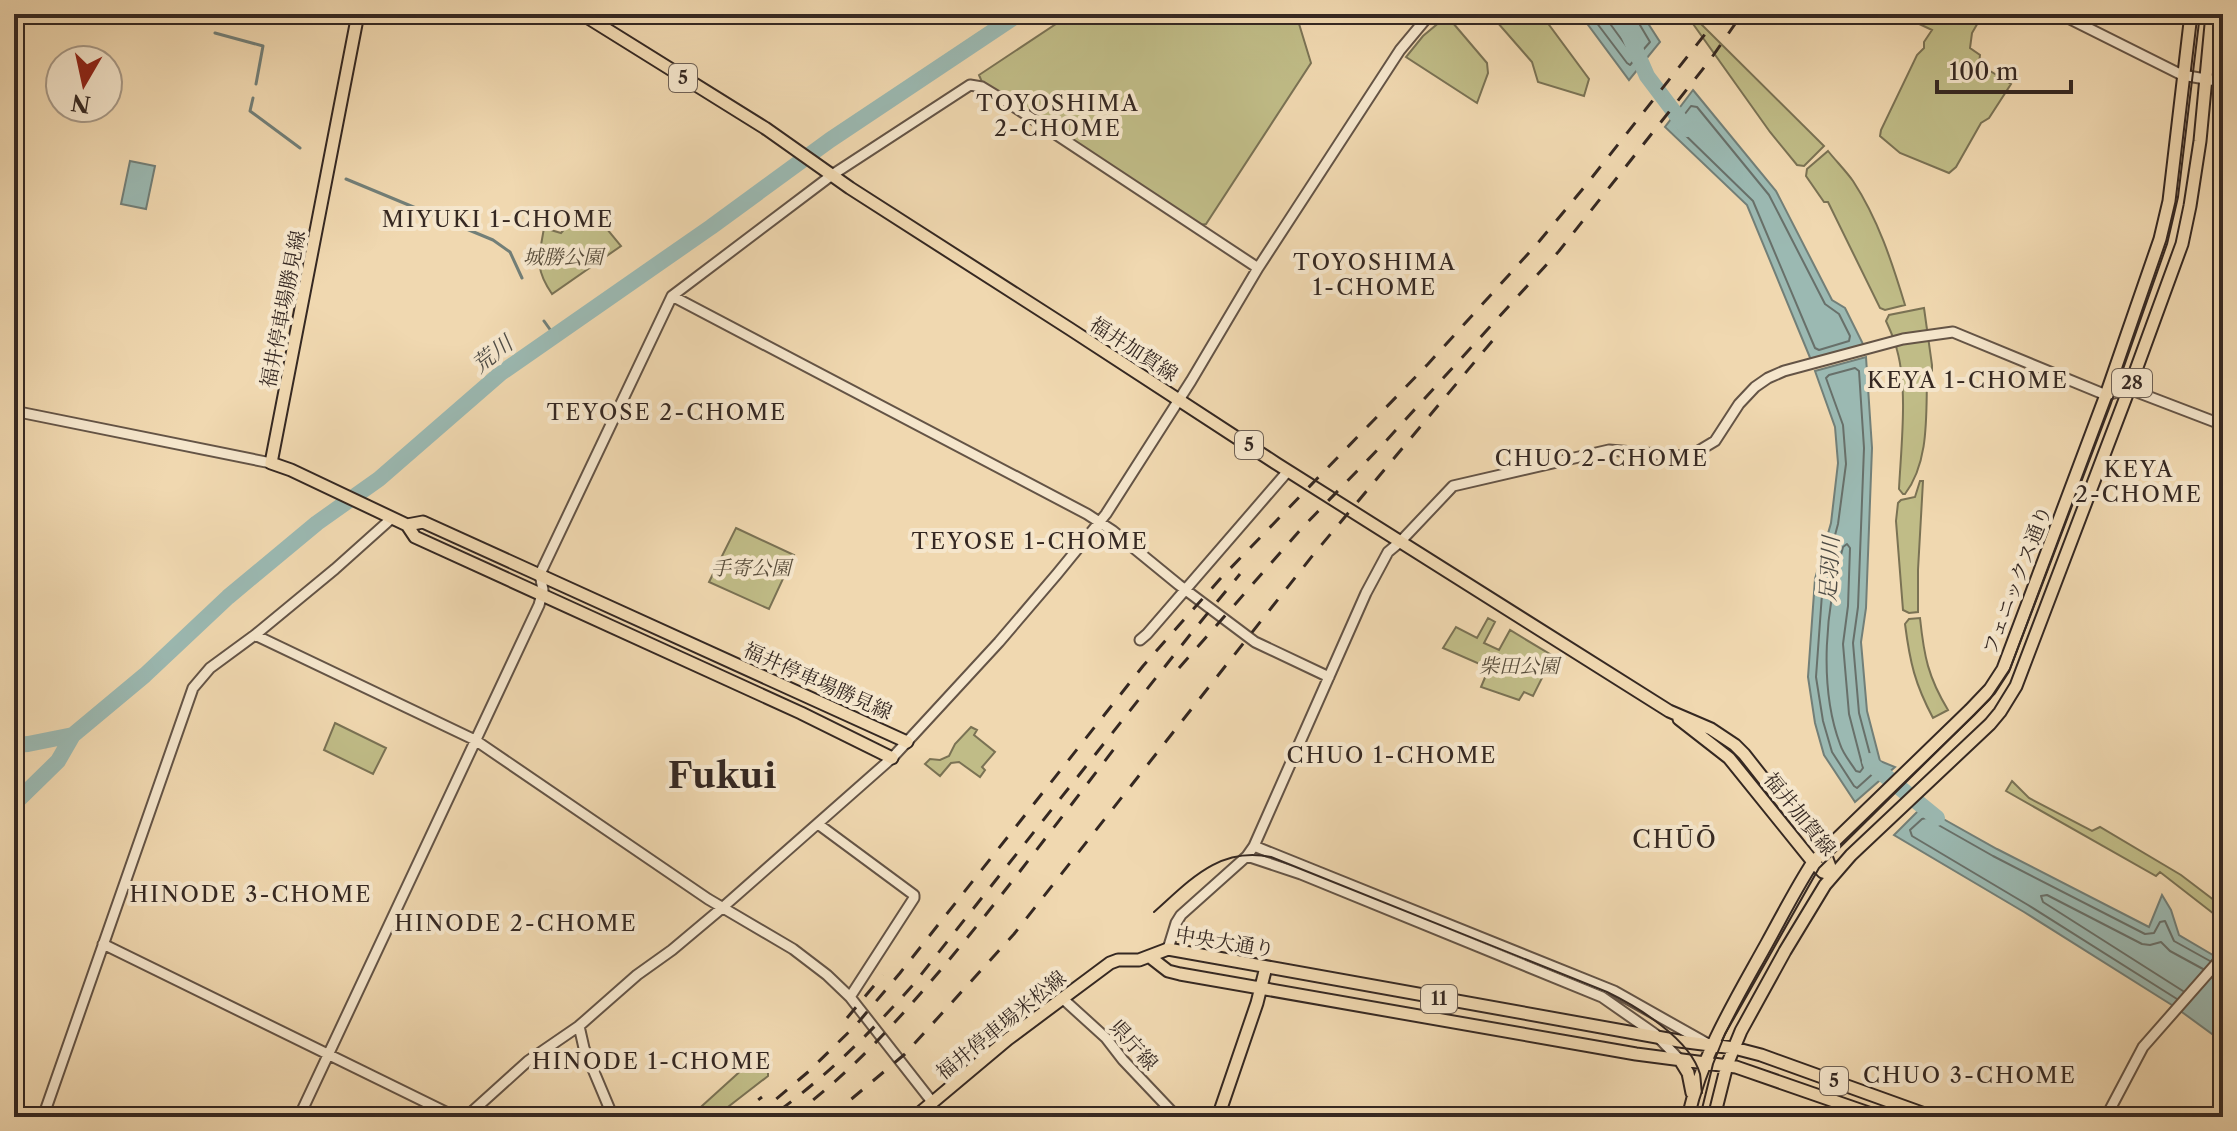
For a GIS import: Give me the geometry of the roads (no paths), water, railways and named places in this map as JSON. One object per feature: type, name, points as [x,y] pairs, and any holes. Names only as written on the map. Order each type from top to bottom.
[{"type":"main road","name":"福井停車場勝見線","points":[[358,14],[271,463],[407,525],[415,537],[801,713],[892,758]]},
{"type":"main road","name":"福井加賀線","points":[[582,14],[789,145],[1288,471],[1669,711],[1729,758],[1813,862],[1823,872],[1833,875]]},
{"type":"main road","name":"フェニックス通り","points":[[1688,1117],[1711,1045],[1813,862],[1970,710],[1990,689],[2003,669],[2106,395],[2163,229],[2191,14]]},
{"type":"main road","name":"フェニックス通り","points":[[1714,1117],[1734,1048],[1785,951],[1833,875],[1984,730],[2016,686],[2173,270],[2186,226],[2200,141],[2212,14]]},
{"type":"main road","name":"福井停車場勝見線","points":[[407,525],[423,522],[907,742]]},
{"type":"main road","name":"福井加賀線","points":[[1669,711],[1711,729],[1744,754],[1823,853],[1833,875]]},
{"type":"main road","name":"中央大通り","points":[[1880,1117],[1761,1074],[1727,1065],[1446,1022],[1180,974],[1168,971],[1150,957],[1168,949],[1734,1048],[1933,1117]]},
{"type":"main road","name":"福井停車場米松線","points":[[915,1117],[1008,1039],[1110,963],[1150,957]]},
{"type":"main road","points":[[1218,1117],[1266,967]]},
{"type":"main road","points":[[1680,1060],[1690,1079],[1692,1100]]},
{"type":"street","points":[[466,1117],[528,1061],[579,1026],[637,975],[722,908],[892,758],[1008,632],[1101,522],[1180,400],[1258,268],[1400,50],[1430,14]]},
{"type":"street","points":[[2060,14],[2185,76],[2223,82]]},
{"type":"street","points":[[299,1117],[542,594],[540,574],[672,296],[832,175],[970,85],[982,87],[1258,268]]},
{"type":"street","points":[[672,296],[1101,522],[1255,642],[1329,677]]},
{"type":"street","points":[[1168,949],[1181,915],[1247,856],[1254,846],[1384,557],[1456,485],[1609,450],[1682,456],[1695,453],[1715,441],[1739,404],[1768,378],[1903,339],[1953,332],[2106,395],[2129,389],[2223,425]]},
{"type":"street","points":[[14,411],[271,463]]},
{"type":"street","points":[[1140,640],[1288,471]]},
{"type":"street","points":[[43,1117],[193,688],[210,668],[255,635],[392,518]]},
{"type":"street","points":[[255,635],[475,740],[722,908],[793,949],[850,997],[933,1103]]},
{"type":"street","points":[[818,824],[914,895],[850,997]]},
{"type":"street","points":[[1254,846],[1614,991],[1711,1045]]},
{"type":"street","points":[[1247,856],[1301,874],[1573,984],[1618,1007],[1659,1037],[1680,1060]]},
{"type":"street","points":[[103,944],[456,1117]]},
{"type":"street","points":[[2106,1117],[2143,1047],[2223,956]]},
{"type":"street","name":"県庁線","points":[[1062,998],[1106,1038],[1177,1117]]},
{"type":"street","points":[[579,1026],[584,1048],[613,1117]]},
{"type":"water","points":[[1580,14],[1642,14],[1660,42],[1629,80]]},
{"type":"water","points":[[1693,90],[1776,191],[1832,300],[1845,308],[1864,346],[1811,360],[1747,205],[1665,127]]},
{"type":"water","points":[[130,161],[155,166],[146,209],[121,204]]},
{"type":"water","points":[[1866,357],[1872,448],[1866,608],[1861,642],[1867,711],[1880,761],[1895,767],[1855,802],[1824,755],[1808,677],[1815,579],[1831,523],[1838,463],[1835,427],[1815,371]]},
{"type":"water","points":[[1922,807],[2149,927],[2162,895],[2171,910],[2179,935],[2223,961],[2223,1042],[2175,1007],[1894,835]]},
{"type":"waterway","name":"荒川","points":[[14,745],[73,735],[145,675],[228,597],[317,523],[379,479],[501,373],[830,140],[1019,14]]},
{"type":"waterway","name":"足羽川","points":[[1620,14],[1647,76],[1687,129]]},
{"type":"waterway","points":[[215,33],[263,46],[256,84]]},
{"type":"waterway","points":[[253,98],[250,111],[300,148]]},
{"type":"waterway","points":[[346,179],[493,240],[510,252],[522,278]]},
{"type":"waterway","points":[[544,321],[554,335]]},
{"type":"waterway","points":[[14,804],[58,761],[73,735]]},
{"type":"waterway","name":"足羽川","points":[[1870,761],[1937,818]]},
{"type":"tram line","points":[[1700,1117],[1713,1064],[1725,1034],[1819,868],[1990,699],[2010,669],[2110,406],[2167,244],[2178,197],[2200,14]]},
{"type":"tram line","points":[[1154,912],[1193,878],[1220,861],[1252,855],[1271,857],[1619,998],[1647,1015],[1686,1049],[1700,1074],[1702,1093]]},
{"type":"railway","points":[[755,1117],[808,1072],[856,1025],[1143,666],[1220,579],[1428,364],[1537,244],[1721,14]]},
{"type":"railway","points":[[1179,668],[1302,528],[1559,251],[1710,60],[1742,14]]},
{"type":"railway","points":[[830,1117],[905,1054],[1014,934],[1313,555],[1493,340]]},
{"type":"railway","points":[[780,1110],[816,1082],[912,986],[1240,574]]},
{"type":"railway","points":[[791,1117],[861,1057],[924,990],[1002,895],[1114,749]]},
{"type":"railway","points":[[847,1018],[883,975]]},
{"type":"railway","points":[[736,1117],[762,1097]]},
{"type":"district","name":"TOYOSHIMA 2-CHOME","points":[[1058,116]]},
{"type":"district","name":"MIYUKI 1-CHOME","points":[[498,219]]},
{"type":"district","name":"TOYOSHIMA 1-CHOME","points":[[1375,274]]},
{"type":"district","name":"KEYA 1-CHOME","points":[[1968,380]]},
{"type":"district","name":"TEYOSE 2-CHOME","points":[[667,412]]},
{"type":"district","name":"CHUO 2-CHOME","points":[[1602,458]]},
{"type":"district","name":"KEYA 2-CHOME","points":[[2139,482]]},
{"type":"district","name":"TEYOSE 1-CHOME","points":[[1030,541]]},
{"type":"district","name":"CHUO 1-CHOME","points":[[1392,755]]},
{"type":"district","name":"Fukui","points":[[722,775]]},
{"type":"district","name":"CHŪŌ","points":[[1675,840]]},
{"type":"district","name":"HINODE 3-CHOME","points":[[251,894]]},
{"type":"district","name":"HINODE 2-CHOME","points":[[516,923]]},
{"type":"district","name":"HINODE 1-CHOME","points":[[652,1061]]},
{"type":"district","name":"CHUO 3-CHOME","points":[[1970,1075]]},
{"type":"park label","name":"城勝公園","points":[[563,257]]},
{"type":"park label","name":"手寄公園","points":[[751,568]]},
{"type":"park label","name":"柴田公園","points":[[1519,666]]}]
